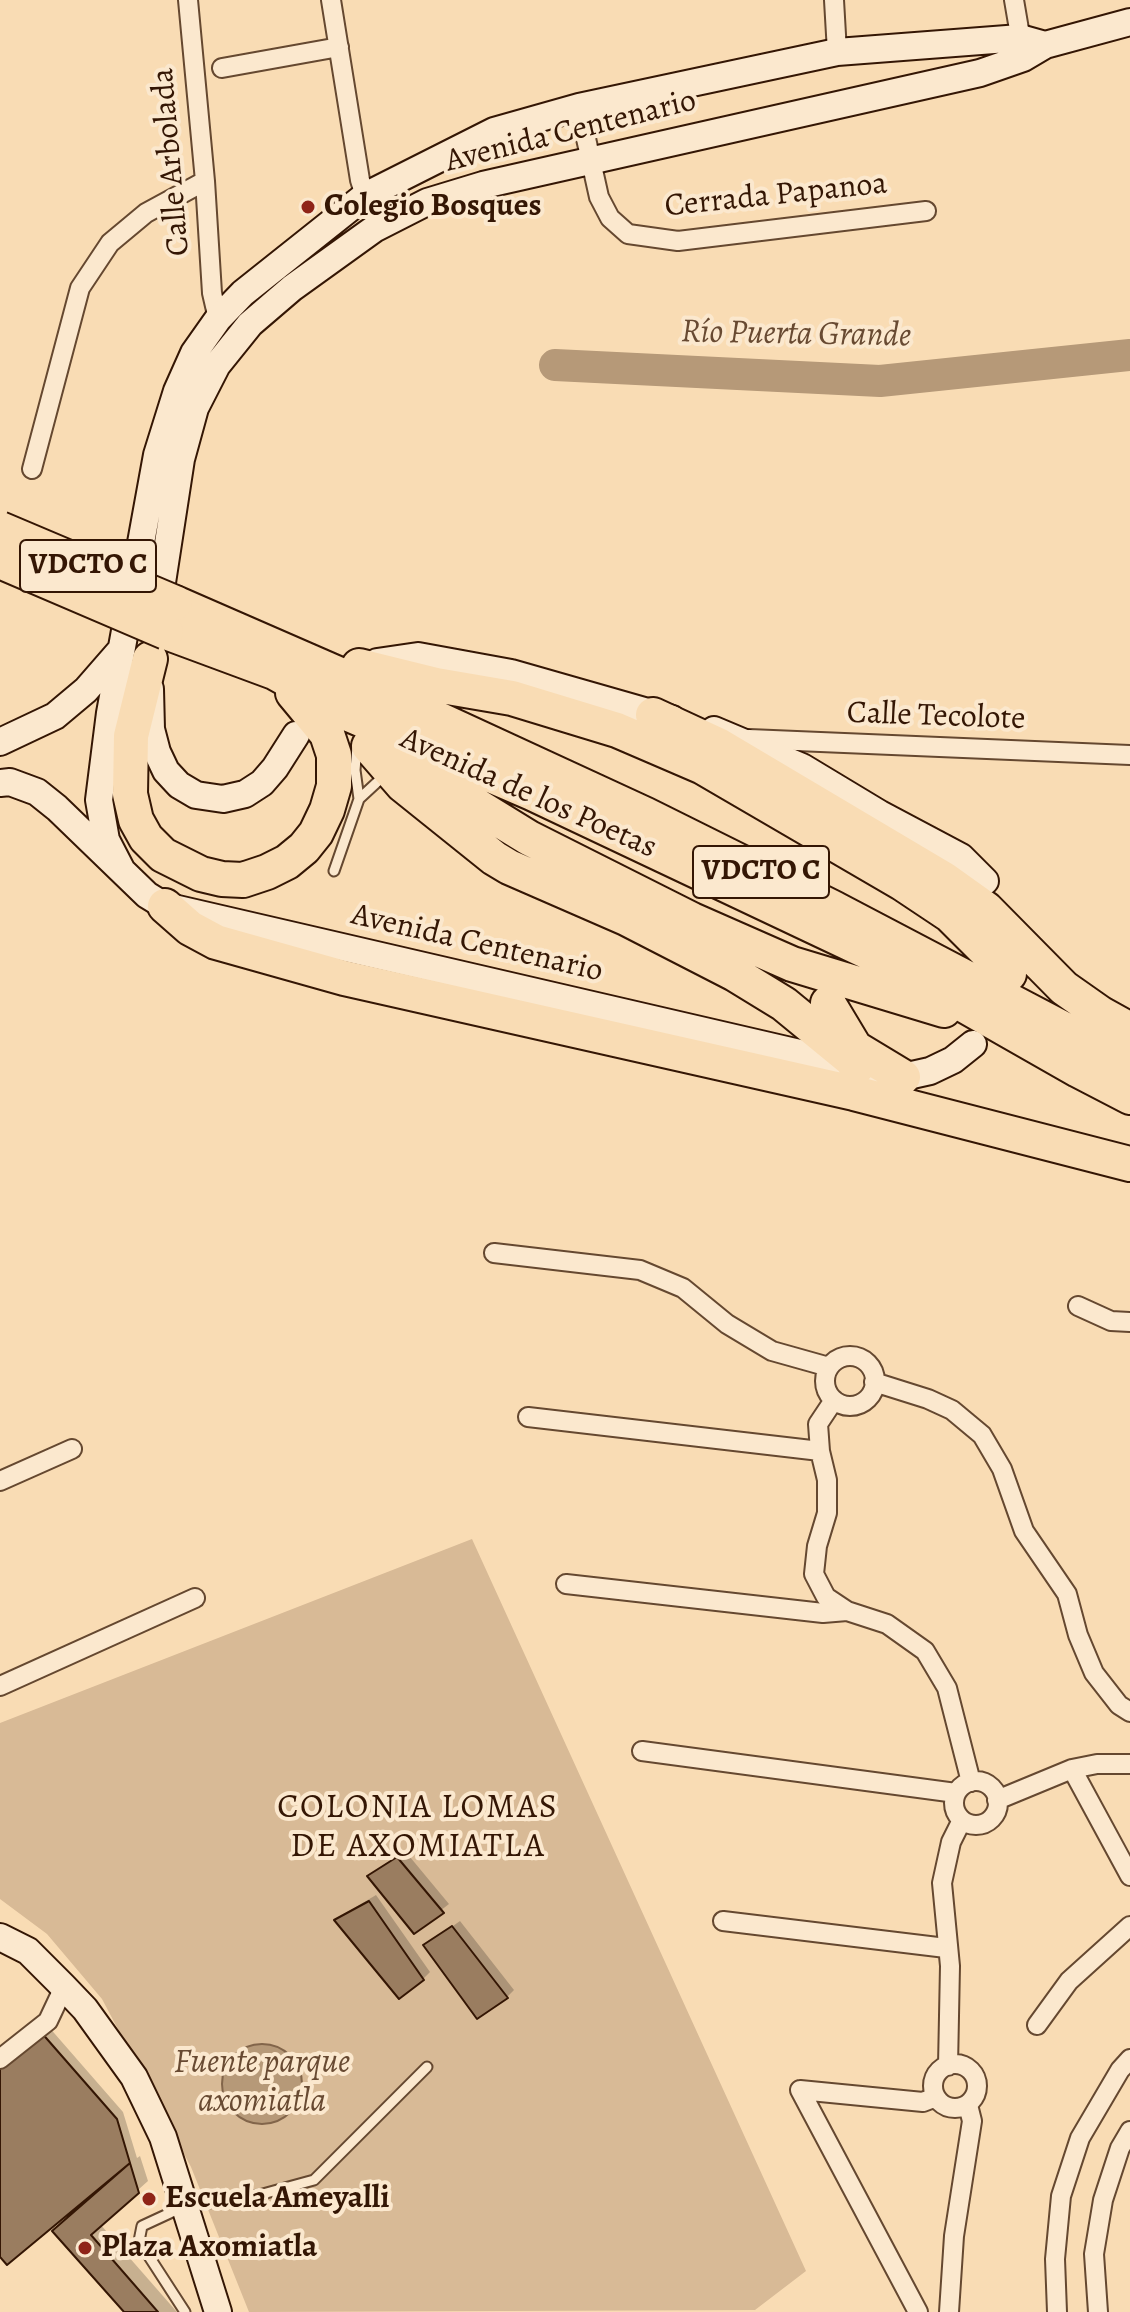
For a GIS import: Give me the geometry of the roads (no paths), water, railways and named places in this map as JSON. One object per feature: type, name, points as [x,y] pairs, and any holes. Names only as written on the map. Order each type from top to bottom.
[{"type":"highway","name":"Avenida de los Poetas","points":[[0,529],[153,636],[240,632],[386,695],[646,815],[835,909],[1130,1064]]},
{"type":"highway","name":"Avenida de los Poetas","points":[[0,561],[153,636],[274,672],[354,722],[413,742],[422,751],[885,960],[1130,1097]]},
{"type":"highway","points":[[240,632],[378,671],[512,698],[617,730],[703,767],[889,875],[950,915],[1009,967]]},
{"type":"highway","points":[[153,636],[131,736],[130,794],[136,820],[146,838],[163,855],[201,874],[243,880],[267,872],[287,862],[304,848],[322,822],[334,786],[334,755],[327,734],[274,672]]},
{"type":"highway","points":[[653,715],[720,746],[944,879],[986,909],[1064,988],[1130,1030]]},
{"type":"highway","points":[[354,722],[413,785],[506,859],[735,974],[784,1004],[857,1067]]},
{"type":"highway","points":[[354,722],[451,790],[529,838],[603,866],[678,886],[773,938],[793,953]]},
{"type":"highway","points":[[413,785],[571,878],[749,966],[801,985],[1022,1047]]},
{"type":"highway","points":[[542,805],[662,868],[678,886]]},
{"type":"highway","points":[[506,859],[571,878]]},
{"type":"highway","points":[[603,866],[692,920],[792,964],[948,1011],[1078,1070]]},
{"type":"highway","points":[[165,906],[190,928],[216,942],[368,983],[854,1093],[1130,1164]]},
{"type":"highway","points":[[368,983],[395,977],[470,985],[510,1005],[525,1019]]},
{"type":"highway","points":[[828,1003],[855,1048],[903,1077]]},
{"type":"main road","name":"Avenida Centenario","points":[[153,636],[181,459],[195,408],[217,365],[250,324],[292,288],[374,229],[427,202],[483,185],[956,78],[1029,47],[1130,22]]},
{"type":"main road","name":"Avenida Centenario","points":[[296,735],[262,783],[245,794],[223,799],[196,795],[179,785],[166,771],[151,729],[157,455],[177,391],[194,353],[218,319],[243,293],[365,196],[494,131],[579,107],[837,52],[1029,47]]},
{"type":"main road","points":[[0,742],[55,716],[153,636]]},
{"type":"main road","points":[[121,869],[106,840],[99,800],[110,713],[153,636]]},
{"type":"main road","points":[[377,662],[418,656],[511,673],[653,715],[700,725],[739,739],[802,767],[880,814],[961,857],[985,881]]},
{"type":"main road","name":"Avenida Centenario","points":[[0,783],[10,782],[37,792],[147,895],[165,906],[470,985],[903,1077],[930,1071],[953,1060],[973,1044]]},
{"type":"main road","points":[[0,1937],[28,1951],[64,1987],[85,2009],[134,2077],[163,2137],[218,2312]]},
{"type":"street","name":"Calle Arbolada","points":[[188,0],[212,293],[218,319]]},
{"type":"street","points":[[331,0],[365,196]]},
{"type":"street","points":[[834,0],[837,52]]},
{"type":"street","points":[[1014,0],[1029,47]]},
{"type":"street","points":[[222,68],[339,47]]},
{"type":"street","name":"Cerrada Papanoa","points":[[579,107],[599,197],[610,218],[628,234],[678,241],[926,211]]},
{"type":"street","points":[[32,469],[80,288],[110,243],[146,213],[205,181]]},
{"type":"street","name":"Calle Tecolote","points":[[739,739],[1130,755]]},
{"type":"street","points":[[494,1253],[640,1270],[683,1288],[727,1324],[772,1351],[829,1367]]},
{"type":"street","points":[[1078,1306],[1111,1321],[1130,1322]]},
{"type":"street","points":[[853,1356],[869,1365],[874,1382],[873,1391],[860,1403],[842,1405],[834,1400],[825,1384],[829,1367],[835,1360],[853,1356]]},
{"type":"street","points":[[874,1382],[952,1410],[982,1435],[1002,1469],[1024,1531],[1067,1594],[1078,1635],[1094,1673],[1119,1705],[1130,1712]]},
{"type":"street","points":[[642,1751],[964,1788],[983,1783],[990,1787],[997,1800],[994,1814],[983,1824],[976,1825],[962,1820],[954,1808],[964,1788],[947,1688],[925,1651],[887,1624],[847,1611],[826,1597],[814,1574],[817,1546],[827,1513],[827,1480],[818,1424],[834,1400]]},
{"type":"street","points":[[528,1417],[820,1451]]},
{"type":"street","points":[[0,1481],[72,1449]]},
{"type":"street","points":[[566,1584],[823,1613],[847,1611]]},
{"type":"street","points":[[0,1686],[195,1598]]},
{"type":"street","points":[[997,1800],[1072,1769],[1097,1764],[1130,1764]]},
{"type":"street","points":[[1072,1769],[1130,1876]]},
{"type":"street","points":[[948,2066],[950,1966],[942,1883],[951,1842],[962,1820]]},
{"type":"street","points":[[723,1921],[946,1948]]},
{"type":"street","points":[[1037,2025],[1069,1981],[1130,1926]]},
{"type":"street","points":[[0,2059],[48,2021],[64,1987]]},
{"type":"street","points":[[1057,2312],[1055,2259],[1061,2196],[1080,2138],[1120,2070],[1130,2059]]},
{"type":"street","points":[[948,2066],[968,2068],[975,2076],[978,2087],[968,2105],[950,2108],[936,2097],[933,2090],[936,2075],[948,2066]]},
{"type":"street","points":[[918,2312],[800,2090],[923,2102],[936,2097]]},
{"type":"street","points":[[949,2312],[954,2236],[972,2121],[968,2105]]},
{"type":"street","points":[[1098,2312],[1094,2254],[1103,2200],[1120,2148],[1130,2131]]},
{"type":"lane","points":[[334,871],[359,799],[354,722]]},
{"type":"lane","points":[[359,799],[413,785]]},
{"type":"lane","points":[[185,2312],[139,2241],[142,2226],[183,2207],[259,2195],[314,2180],[427,2067]]},
{"type":"water","name":"Fuente parque axomiatla","points":[[262,2044],[277,2047],[290,2056],[299,2069],[302,2084],[299,2099],[290,2112],[277,2121],[262,2124],[247,2121],[234,2112],[225,2099],[222,2084],[225,2069],[234,2056],[247,2047]]},
{"type":"waterway","name":"Río Puerta Grande","points":[[555,365],[880,381],[1130,355]]},
{"type":"place","name":"Colegio Bosques","points":[[308,207]]},
{"type":"place","name":"Escuela Ameyalli","points":[[149,2199]]},
{"type":"place","name":"Plaza Axomiatla","points":[[85,2248]]},
{"type":"district","name":"COLONIA LOMAS DE AXOMIATLA","points":[[418,1828]]}]
